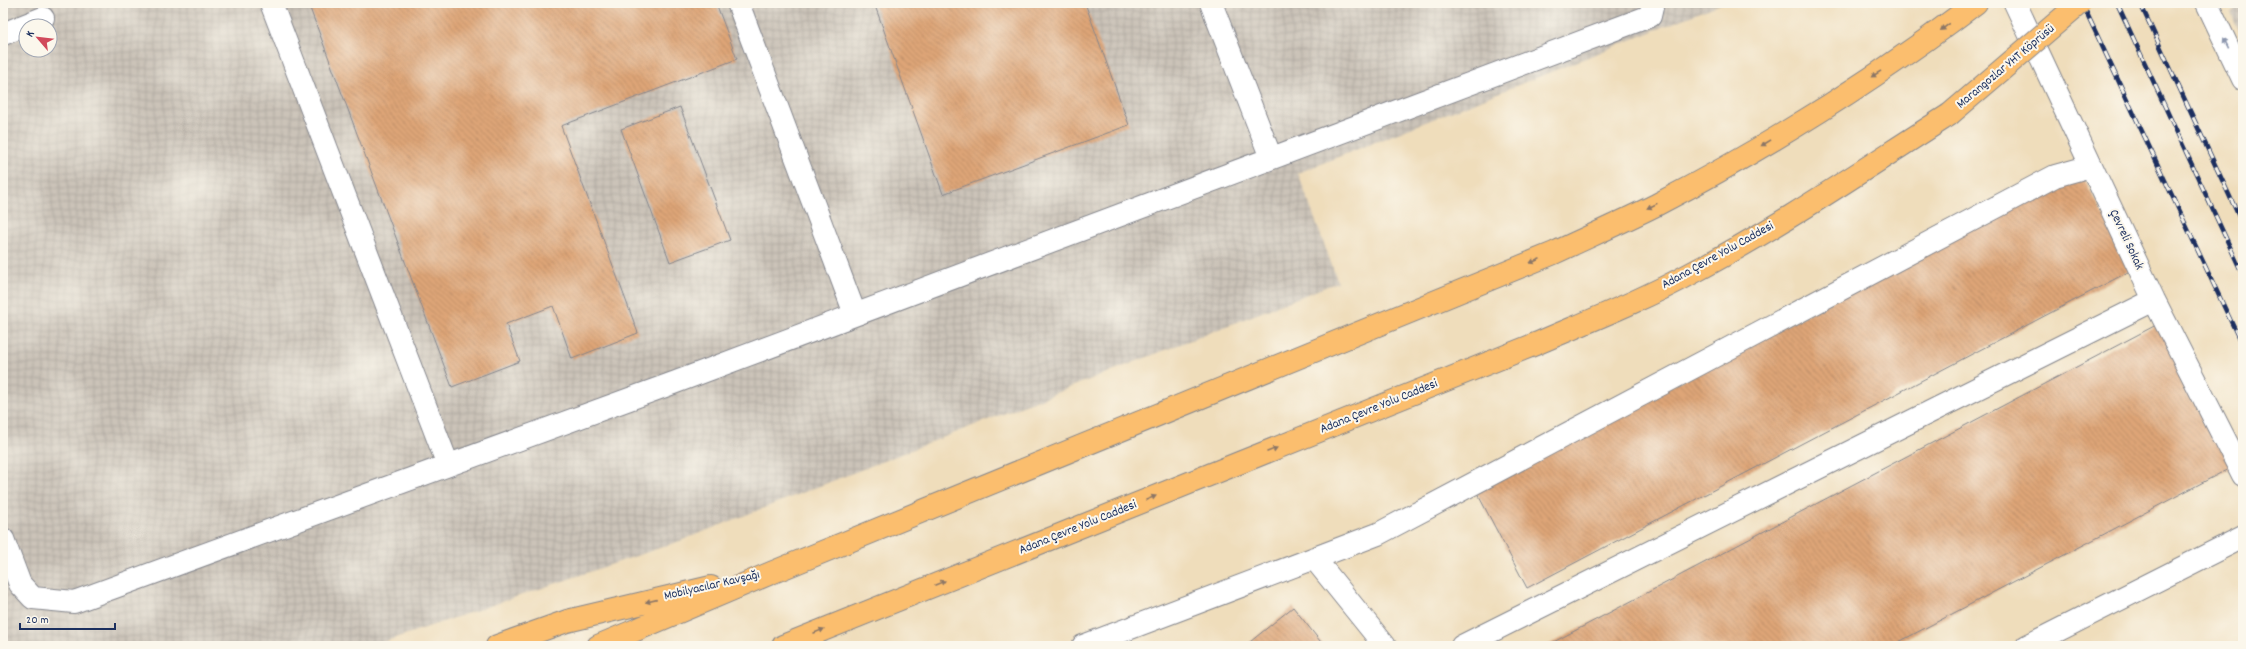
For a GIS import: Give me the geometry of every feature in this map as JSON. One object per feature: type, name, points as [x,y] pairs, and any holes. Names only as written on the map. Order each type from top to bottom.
[{"type":"highway","points":[[771,572],[1554,253],[1656,205],[1764,145],[1909,54],[1976,3]]},
{"type":"highway","name":"Marangozlar YHT Köprüsü","points":[[1949,114],[2080,3]]},
{"type":"highway","name":"Adana Çevre Yolu Caddesi","points":[[783,646],[1538,343],[1692,274],[1809,204],[1949,114]]},
{"type":"highway","name":"Mobilyacılar Kavşağı","points":[[497,646],[567,621],[771,572]]},
{"type":"highway","name":"Mobilyacılar Kavşağı","points":[[598,646],[771,572]]},
{"type":"street","points":[[271,3],[448,465]]},
{"type":"street","points":[[738,3],[856,314]]},
{"type":"street","points":[[1211,3],[1271,158]]},
{"type":"street","points":[[3,539],[20,584],[32,598],[74,602],[856,314],[1650,16],[1653,3]]},
{"type":"street","name":"Çevreli Sokak","points":[[2015,3],[2154,300],[2243,475]]},
{"type":"street","points":[[2207,3],[2243,78]]},
{"type":"street","points":[[3,34],[18,28]]},
{"type":"street","points":[[1083,646],[1378,534],[2055,176],[2091,166]]},
{"type":"street","points":[[1462,646],[2154,300]]},
{"type":"street","points":[[2027,646],[2243,537]]},
{"type":"street","points":[[1314,558],[1385,646]]},
{"type":"shaded area","points":[[3,3],[1723,3],[1298,173],[1338,282],[680,541],[375,645],[3,646]]},
{"type":"shaded area","points":[[2240,3],[2243,3],[2243,39],[2231,13]]},
{"type":"building","points":[[308,3],[716,3],[737,59],[561,126],[638,333],[572,359],[553,306],[506,324],[520,361],[452,387]]},
{"type":"building","points":[[874,3],[1085,3],[1129,125],[943,194]]},
{"type":"building","points":[[680,107],[730,240],[670,262],[621,129]]},
{"type":"building","points":[[2080,170],[2132,270],[1527,588],[1475,489]]},
{"type":"building","points":[[2160,323],[2234,466],[1891,646],[1546,646]]},
{"type":"building","points":[[1293,607],[1324,646],[1245,646]]},
{"type":"railway","points":[[2082,3],[2243,347]]},
{"type":"railway","points":[[2117,3],[2243,275]]},
{"type":"railway","points":[[2140,3],[2243,225]]}]
